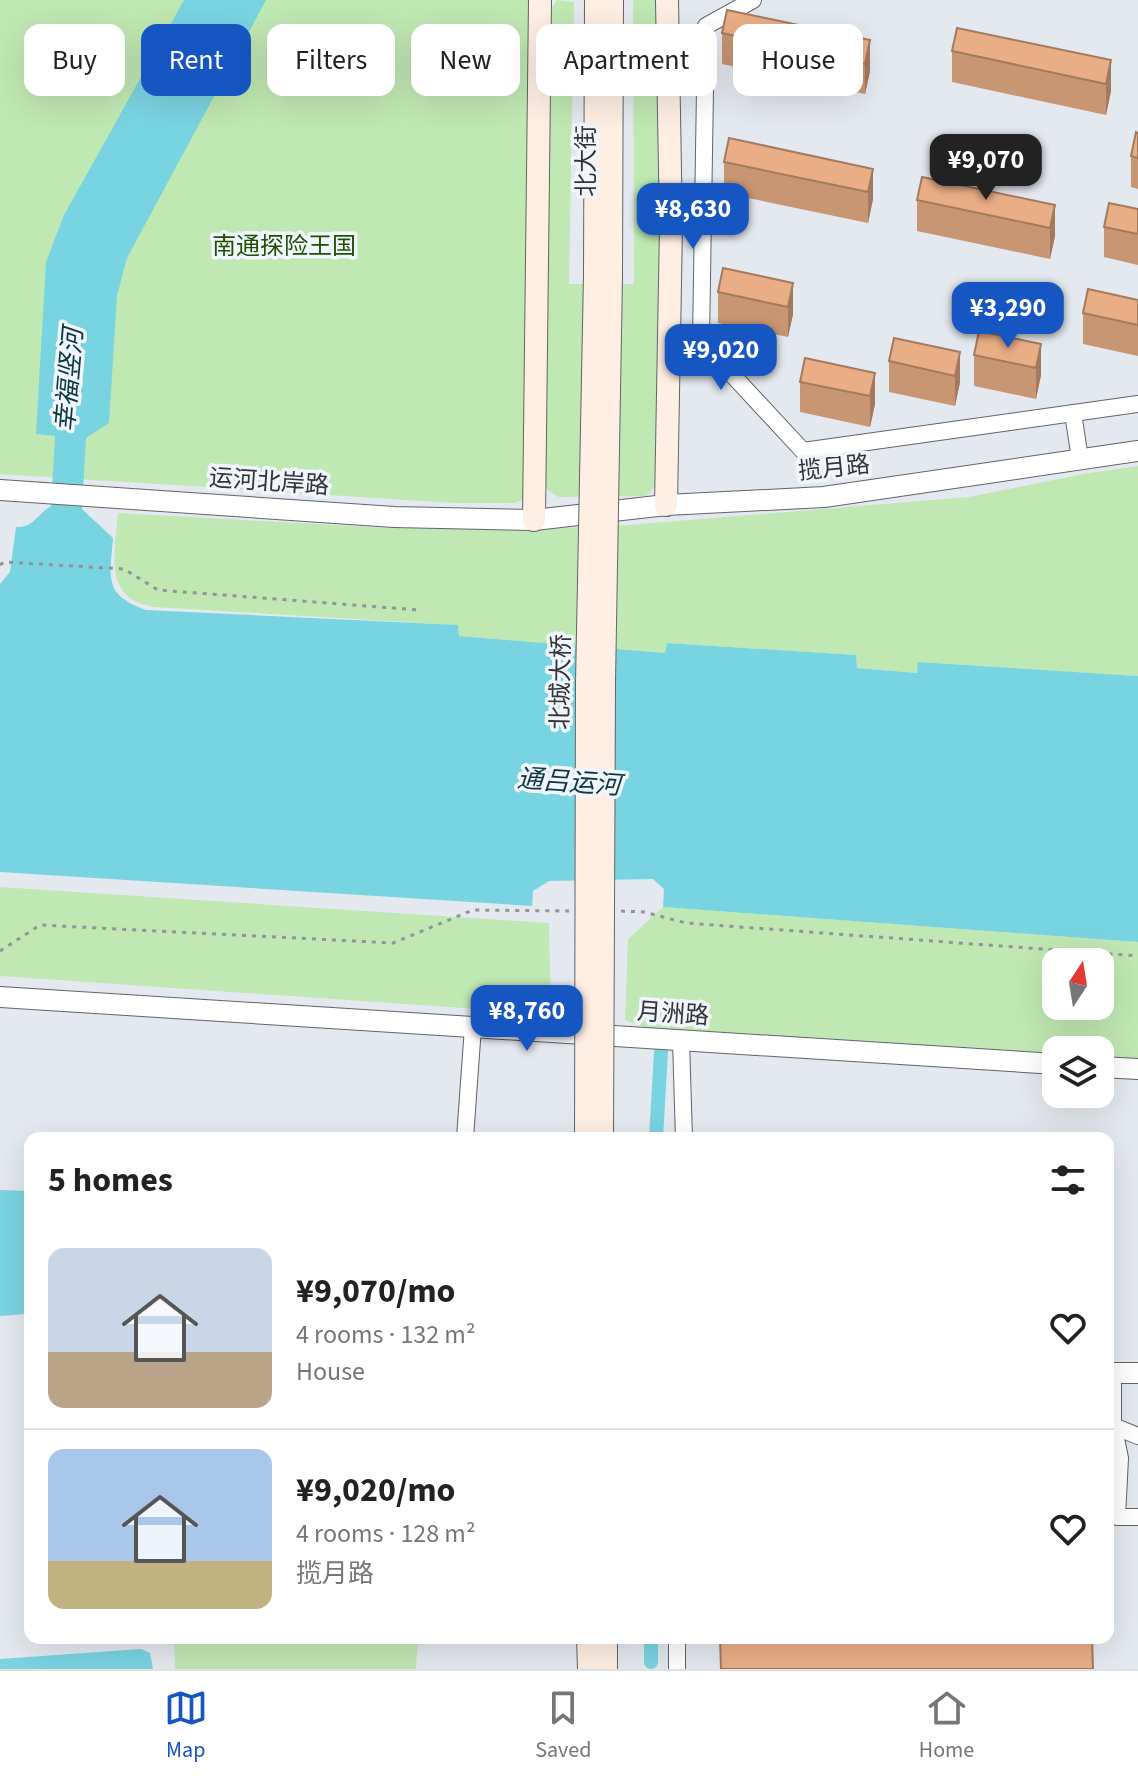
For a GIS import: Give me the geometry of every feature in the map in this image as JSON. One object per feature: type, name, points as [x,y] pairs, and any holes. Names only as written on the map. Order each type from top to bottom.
[{"type":"main road","name":"北大街","points":[[596,0],[603,275]]},
{"type":"main road","name":"北大街","points":[[603,275],[612,0]]},
{"type":"main road","points":[[666,505],[671,227],[667,0]]},
{"type":"main road","points":[[534,520],[541,7]]},
{"type":"main road","name":"北城大桥","points":[[586,1132],[587,683],[603,275]]},
{"type":"main road","name":"北城大桥","points":[[602,1132],[603,275]]},
{"type":"main road","points":[[588,1644],[589,1669]]},
{"type":"main road","points":[[606,1644],[606,1669]]},
{"type":"street","points":[[753,0],[706,26],[701,341],[803,451],[1138,404]]},
{"type":"street","points":[[1073,413],[1080,459]]},
{"type":"street","name":"揽月路","points":[[534,520],[666,505],[824,497],[1138,451]]},
{"type":"street","name":"运河北岸路","points":[[0,490],[394,517],[534,520]]},
{"type":"street","name":"月洲路","points":[[0,997],[1042,1063]]},
{"type":"street","points":[[465,1132],[473,1027]]},
{"type":"street","points":[[681,1041],[684,1132]]},
{"type":"street","points":[[1114,1068],[1138,1069]]},
{"type":"street","points":[[1114,1373],[1138,1373]]},
{"type":"street","points":[[1114,1426],[1138,1436]]},
{"type":"street","points":[[1114,1438],[1120,1458],[1117,1517],[1138,1517]]},
{"type":"street","points":[[677,1644],[677,1669]]},
{"type":"path","points":[[0,565],[4,562],[124,569],[158,590],[419,610]]},
{"type":"path","points":[[0,951],[40,925],[393,943],[473,910],[581,911]]},
{"type":"path","points":[[613,911],[644,912],[686,923],[1138,956]]},
{"type":"green space","name":"南通探险王国","points":[[0,0],[536,0],[526,498],[515,503],[454,503],[0,474]]},
{"type":"green space","points":[[557,0],[574,2],[574,24],[548,24],[548,14]]},
{"type":"green space","points":[[633,0],[660,2],[660,24],[633,24]]},
{"type":"green space","points":[[547,96],[572,96],[569,284],[634,284],[633,96],[660,96],[658,484],[646,496],[559,497],[547,490]]},
{"type":"green space","points":[[1138,466],[1138,676],[919,662],[917,673],[857,668],[856,655],[667,643],[666,653],[459,636],[457,625],[154,607],[137,602],[126,594],[115,572],[118,513],[387,528],[534,529],[628,525],[969,497]]},
{"type":"green space","points":[[0,887],[549,923],[551,1014],[0,976]]},
{"type":"green space","points":[[663,907],[1138,942],[1138,1069],[1114,1068],[1114,1036],[1042,1036],[1042,1063],[681,1041],[625,1020],[628,939]]},
{"type":"green space","points":[[174,1644],[418,1644],[416,1669],[175,1669]]},
{"type":"water","points":[[184,0],[266,0],[251,28],[251,24],[171,24]]},
{"type":"water","points":[[141,77],[141,96],[214,96],[127,258],[117,296],[109,423],[86,438],[82,509],[113,538],[112,583],[122,598],[146,610],[458,625],[459,636],[665,653],[667,643],[856,655],[857,668],[917,673],[918,662],[1138,676],[1138,942],[663,907],[664,889],[653,879],[549,881],[533,891],[532,906],[0,872],[0,584],[10,572],[16,527],[31,523],[51,506],[55,436],[36,434],[46,262],[64,215]]},
{"type":"water","points":[[0,1190],[24,1191],[24,1314],[0,1316]]},
{"type":"water","points":[[141,1649],[150,1653],[153,1669],[0,1669],[0,1659]]},
{"type":"building","points":[[727,10],[794,24],[733,24],[733,35],[722,33]]},
{"type":"building","points":[[957,28],[1111,60],[1106,84],[952,51]]},
{"type":"building","points":[[863,39],[870,40],[863,64]]},
{"type":"building","points":[[1138,133],[1138,158],[1131,156]]},
{"type":"building","points":[[729,138],[873,169],[868,192],[724,162]]},
{"type":"building","points":[[922,177],[1055,205],[1050,228],[917,200]]},
{"type":"building","points":[[1109,203],[1138,209],[1138,234],[1104,227]]},
{"type":"building","points":[[723,268],[793,283],[788,307],[718,292]]},
{"type":"building","points":[[1088,289],[1138,300],[1138,325],[1083,313]]},
{"type":"building","points":[[979,331],[1041,344],[1036,368],[974,355]]},
{"type":"building","points":[[894,338],[960,352],[955,376],[889,361]]},
{"type":"building","points":[[805,358],[875,373],[870,396],[800,382]]},
{"type":"building","points":[[720,1644],[1092,1644],[1093,1669],[721,1669]]},
{"type":"waterway","points":[[656,1132],[661,1052]]},
{"type":"waterway","points":[[651,1644],[651,1662]]},
{"type":"water label","name":"幸福竖河","points":[[69,380]]},
{"type":"water label","name":"通吕运河","points":[[569,782]]}]
